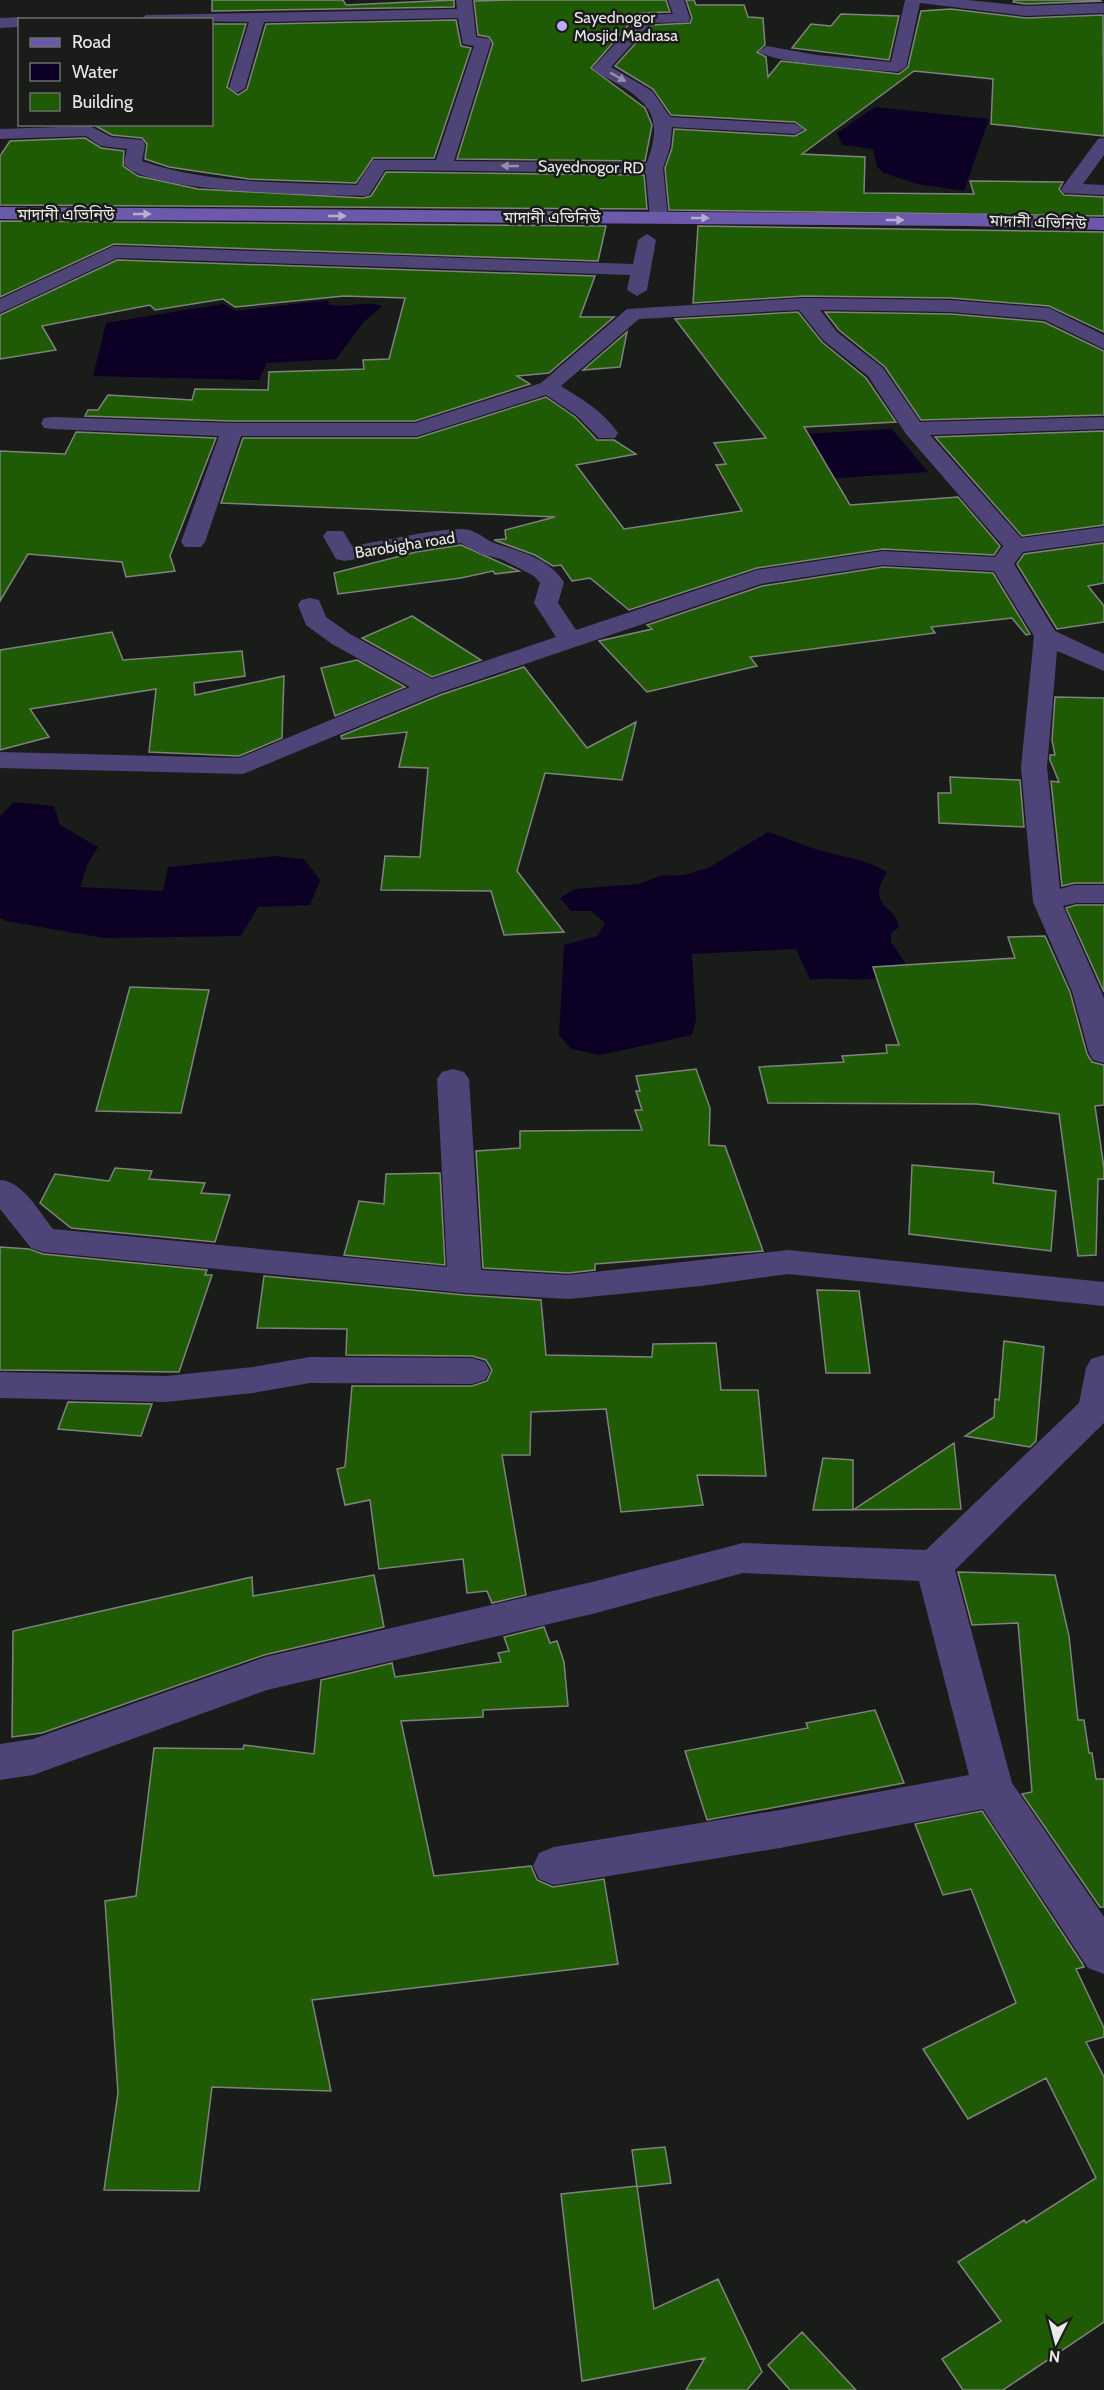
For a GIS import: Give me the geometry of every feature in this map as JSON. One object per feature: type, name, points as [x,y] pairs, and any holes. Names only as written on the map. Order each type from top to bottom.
[{"type":"main road","name":"মাদানী এভিনিউ","points":[[0,213],[1104,224]]},
{"type":"main road","points":[[647,240],[659,218]]},
{"type":"main road","name":"মাদানী এভিনিউ","points":[[110,235],[182,236]]},
{"type":"main road","name":"মাদানী এভিনিউ","points":[[623,240],[670,240]]},
{"type":"street","points":[[676,0],[682,19],[647,18],[601,68],[653,99],[663,122],[721,123],[795,129]]},
{"type":"street","points":[[767,51],[817,60],[898,67],[913,0]]},
{"type":"street","points":[[926,0],[1026,11],[1104,8]]},
{"type":"street","points":[[213,18],[465,7],[469,41],[483,42],[444,166]]},
{"type":"street","points":[[237,87],[258,17]]},
{"type":"street","points":[[0,23],[18,22]]},
{"type":"street","name":"Sayednogor RD","points":[[0,134],[90,131],[107,142],[136,144],[133,164],[150,171],[254,185],[363,191],[380,164],[654,168],[663,146],[663,122]]},
{"type":"street","points":[[1104,143],[1070,189],[1104,190]]},
{"type":"street","points":[[654,168],[659,218]]},
{"type":"street","points":[[634,313],[647,240]]},
{"type":"street","points":[[0,307],[114,252],[640,270]]},
{"type":"street","points":[[804,304],[830,336],[876,372],[914,429],[953,477],[1009,555],[1046,636],[1034,767],[1047,903],[1087,991],[1104,1053]]},
{"type":"street","points":[[52,423],[232,430],[417,429],[548,387],[634,313],[804,304],[951,306],[1049,314],[1104,343]]},
{"type":"street","points":[[548,387],[584,410],[607,434]]},
{"type":"street","points":[[914,429],[1104,423]]},
{"type":"street","points":[[193,542],[232,430]]},
{"type":"street","points":[[0,760],[243,766],[430,688],[757,577],[883,558],[1009,555],[1104,534]]},
{"type":"street","name":"Barobigha road","points":[[335,536],[344,554],[464,536],[489,549],[508,553],[542,570],[552,582],[546,603],[570,640]]},
{"type":"street","points":[[310,605],[315,620],[341,639],[430,688]]},
{"type":"street","points":[[1046,636],[1104,663]]},
{"type":"street","points":[[1047,903],[1074,894],[1104,894]]},
{"type":"street","points":[[453,1079],[465,1281]]},
{"type":"street","points":[[0,1191],[4,1191],[43,1240],[465,1281],[568,1287],[701,1274],[788,1262],[1104,1294]]},
{"type":"street","points":[[0,1762],[33,1757],[265,1674],[585,1599],[743,1558],[935,1566],[1096,1409],[1104,1368]]},
{"type":"street","points":[[0,1385],[165,1389],[253,1380],[310,1370],[472,1371]]},
{"type":"street","points":[[935,1566],[993,1789],[1104,1954]]},
{"type":"street","points":[[554,1866],[780,1829],[993,1789]]},
{"type":"water","points":[[875,107],[989,119],[964,191],[917,184],[884,173],[877,167],[873,149],[842,145],[837,133]]},
{"type":"water","points":[[328,300],[329,305],[376,304],[382,306],[363,323],[336,359],[267,363],[259,380],[93,376],[106,323],[223,304],[236,311]]},
{"type":"water","points":[[892,429],[928,472],[810,480],[787,435]]},
{"type":"water","points":[[14,802],[54,806],[60,825],[98,847],[88,863],[80,887],[163,891],[168,867],[276,856],[304,859],[320,880],[310,905],[258,907],[241,936],[104,938],[6,921],[0,918],[0,816]]},
{"type":"water","points":[[768,832],[812,848],[869,863],[887,872],[881,884],[880,899],[896,919],[899,927],[891,933],[891,942],[906,964],[896,972],[873,979],[810,980],[796,949],[692,954],[696,1020],[692,1035],[600,1055],[571,1049],[559,1035],[564,945],[597,936],[605,923],[591,911],[571,911],[560,898],[575,889],[639,884],[659,876],[684,875],[708,868]]},
{"type":"building","points":[[212,0],[343,0],[346,5],[454,0],[454,7],[212,11]]},
{"type":"building","points":[[666,0],[670,12],[639,13],[591,68],[645,108],[652,125],[645,161],[457,159],[493,43],[489,37],[478,35],[474,1]]},
{"type":"building","points":[[686,0],[694,0],[696,5],[744,5],[748,17],[763,18],[765,45],[757,52],[766,57],[768,77],[781,61],[899,74],[908,67],[921,11],[951,9],[1026,18],[1103,15],[1104,136],[991,124],[993,79],[914,71],[802,154],[865,157],[864,193],[974,194],[970,181],[1063,182],[1059,189],[1064,195],[1104,197],[1104,216],[669,210],[665,168],[672,148],[674,129],[795,136],[806,130],[795,122],[671,115],[653,89],[615,66],[652,25],[690,23],[692,18]]},
{"type":"building","points":[[1014,0],[1101,1],[1026,4],[1013,2]]},
{"type":"building","points":[[841,14],[899,16],[889,60],[792,48],[811,24],[831,26]]},
{"type":"building","points":[[456,20],[461,46],[471,48],[434,158],[373,158],[356,183],[249,179],[169,167],[145,159],[147,144],[142,138],[112,135],[96,126],[213,126],[213,24],[246,24],[227,87],[238,95],[247,89],[266,24]]},
{"type":"building","points":[[85,138],[101,148],[124,151],[123,166],[138,176],[198,189],[363,198],[371,196],[386,172],[644,175],[647,209],[0,205],[0,156],[10,141]]},
{"type":"building","points":[[0,221],[606,226],[598,261],[114,244],[0,297]]},
{"type":"building","points":[[698,226],[1104,232],[1104,332],[1049,306],[951,298],[804,296],[693,303]]},
{"type":"building","points":[[117,260],[595,276],[580,317],[614,317],[549,373],[517,376],[530,384],[415,421],[232,421],[85,416],[88,410],[98,410],[108,395],[192,400],[195,389],[268,390],[269,372],[364,369],[363,360],[389,359],[405,298],[344,296],[235,307],[223,299],[155,310],[150,305],[42,326],[56,350],[0,359],[0,315]]},
{"type":"building","points":[[798,312],[822,342],[866,378],[896,422],[804,427],[850,505],[958,497],[1000,546],[994,555],[883,549],[757,568],[629,610],[590,578],[572,581],[561,565],[553,566],[535,555],[494,540],[506,539],[505,530],[555,517],[221,503],[243,438],[417,438],[546,397],[575,417],[597,440],[614,440],[636,454],[576,465],[624,529],[742,511],[716,465],[726,464],[714,443],[766,438],[675,319]]},
{"type":"building","points":[[825,312],[951,314],[1044,322],[1104,351],[1104,415],[921,420],[885,367],[839,330]]},
{"type":"building","points":[[627,332],[620,367],[583,370]]},
{"type":"building","points":[[1104,431],[1104,525],[1022,536],[935,437]]},
{"type":"building","points":[[76,432],[216,438],[170,556],[175,571],[126,577],[122,562],[28,554],[0,601],[0,451],[65,454]]},
{"type":"building","points":[[1104,543],[1104,583],[1088,586],[1104,606],[1104,622],[1057,629],[1017,564],[1024,554]]},
{"type":"building","points":[[461,545],[519,571],[495,574],[493,571],[461,578],[338,594],[334,573],[416,552]]},
{"type":"building","points":[[883,567],[993,573],[1030,634],[1026,635],[1012,618],[931,627],[935,633],[750,657],[757,666],[647,692],[599,641],[652,629],[647,625],[762,586]]},
{"type":"building","points":[[412,616],[481,660],[432,677],[362,638]]},
{"type":"building","points":[[112,632],[123,660],[242,651],[245,676],[194,683],[195,695],[284,676],[282,738],[239,756],[149,752],[156,689],[30,709],[49,737],[0,750],[0,650]]},
{"type":"building","points":[[357,660],[405,687],[335,716],[321,668]]},
{"type":"building","points":[[524,667],[587,748],[636,722],[622,780],[545,773],[517,871],[564,932],[504,935],[491,891],[381,890],[385,856],[420,857],[428,768],[399,767],[407,732],[342,739],[341,736],[440,695]]},
{"type":"building","points":[[1055,697],[1104,698],[1104,883],[1074,883],[1062,886],[1051,781],[1059,782],[1050,760],[1050,755],[1055,755],[1052,740]]},
{"type":"building","points":[[950,777],[1020,780],[1024,827],[939,823],[938,793],[951,793]]},
{"type":"building","points":[[1076,905],[1104,905],[1104,992],[1066,908]]},
{"type":"building","points":[[1045,936],[1070,992],[1087,1054],[1092,1062],[1104,1065],[1104,1105],[1095,1106],[1104,1168],[1104,1179],[1098,1179],[1096,1255],[1078,1256],[1059,1114],[977,1104],[768,1103],[759,1067],[844,1062],[842,1056],[887,1053],[886,1045],[899,1045],[873,967],[1015,958],[1008,937]]},
{"type":"building","points":[[130,987],[209,990],[181,1113],[96,1111]]},
{"type":"building","points":[[696,1069],[710,1108],[709,1145],[725,1146],[763,1251],[595,1264],[595,1270],[568,1273],[483,1268],[476,1151],[520,1148],[520,1131],[642,1130],[635,1110],[642,1110],[636,1091],[640,1091],[636,1076]]},
{"type":"building","points":[[912,1165],[994,1172],[993,1183],[1056,1191],[1051,1251],[909,1234]]},
{"type":"building","points":[[115,1168],[152,1171],[149,1179],[205,1183],[201,1193],[230,1195],[215,1242],[71,1228],[40,1203],[55,1174],[109,1181]]},
{"type":"building","points":[[440,1173],[445,1265],[344,1255],[359,1201],[384,1204],[386,1174]]},
{"type":"building","points":[[0,1247],[29,1249],[43,1254],[207,1270],[205,1275],[212,1275],[179,1372],[0,1370]]},
{"type":"building","points":[[264,1276],[541,1300],[546,1355],[652,1357],[653,1344],[716,1343],[721,1390],[758,1390],[766,1476],[697,1475],[703,1505],[621,1512],[606,1409],[531,1412],[530,1455],[502,1455],[526,1595],[492,1603],[487,1591],[467,1593],[463,1559],[379,1569],[370,1500],[345,1505],[337,1469],[345,1467],[352,1386],[472,1386],[487,1381],[492,1370],[486,1360],[472,1356],[346,1355],[347,1329],[257,1328]]},
{"type":"building","points":[[817,1290],[859,1291],[870,1373],[826,1373]]},
{"type":"building","points":[[1004,1341],[1044,1347],[1036,1441],[1030,1447],[965,1436],[994,1417],[995,1399],[999,1400]]},
{"type":"building","points":[[68,1402],[152,1404],[141,1436],[58,1429]]},
{"type":"building","points":[[954,1443],[961,1509],[853,1510]]},
{"type":"building","points":[[823,1458],[853,1460],[853,1510],[813,1510]]},
{"type":"building","points":[[958,1572],[1055,1575],[1069,1636],[1078,1720],[1084,1720],[1096,1779],[1104,1779],[1104,1907],[1100,1907],[1022,1794],[1032,1792],[1018,1623],[972,1625]]},
{"type":"building","points":[[374,1575],[384,1627],[264,1655],[42,1733],[12,1737],[13,1631],[252,1577],[253,1596]]},
{"type":"building","points":[[544,1627],[550,1643],[557,1641],[564,1662],[568,1706],[483,1710],[483,1717],[401,1721],[434,1876],[531,1866],[537,1880],[553,1887],[604,1879],[618,1964],[312,2000],[331,2091],[212,2087],[199,2191],[104,2190],[118,2093],[105,1901],[136,1896],[154,1748],[243,1749],[244,1745],[314,1754],[321,1680],[392,1663],[395,1677],[501,1662],[498,1653],[509,1651],[504,1637]]},
{"type":"building","points":[[875,1710],[904,1783],[707,1820],[685,1751],[808,1728],[806,1723]]},
{"type":"building","points":[[982,1811],[1082,1963],[1084,1967],[1076,1969],[1104,2028],[1104,2037],[1086,2042],[1104,2077],[1104,2322],[1003,2390],[963,2390],[942,2359],[1001,2321],[958,2262],[1024,2220],[1026,2223],[1096,2178],[1046,2078],[968,2119],[923,2049],[1016,2003],[971,1889],[943,1895],[915,1824]]},
{"type":"building","points":[[665,2147],[671,2183],[637,2187],[632,2150]]},
{"type":"building","points":[[637,2186],[654,2309],[718,2279],[762,2372],[747,2390],[686,2390],[705,2358],[582,2381],[561,2194]]},
{"type":"building","points":[[802,2332],[856,2390],[790,2390],[768,2365]]},
{"type":"place","name":"Sayednogor Mosjid Madrasa","points":[[562,26]]}]
